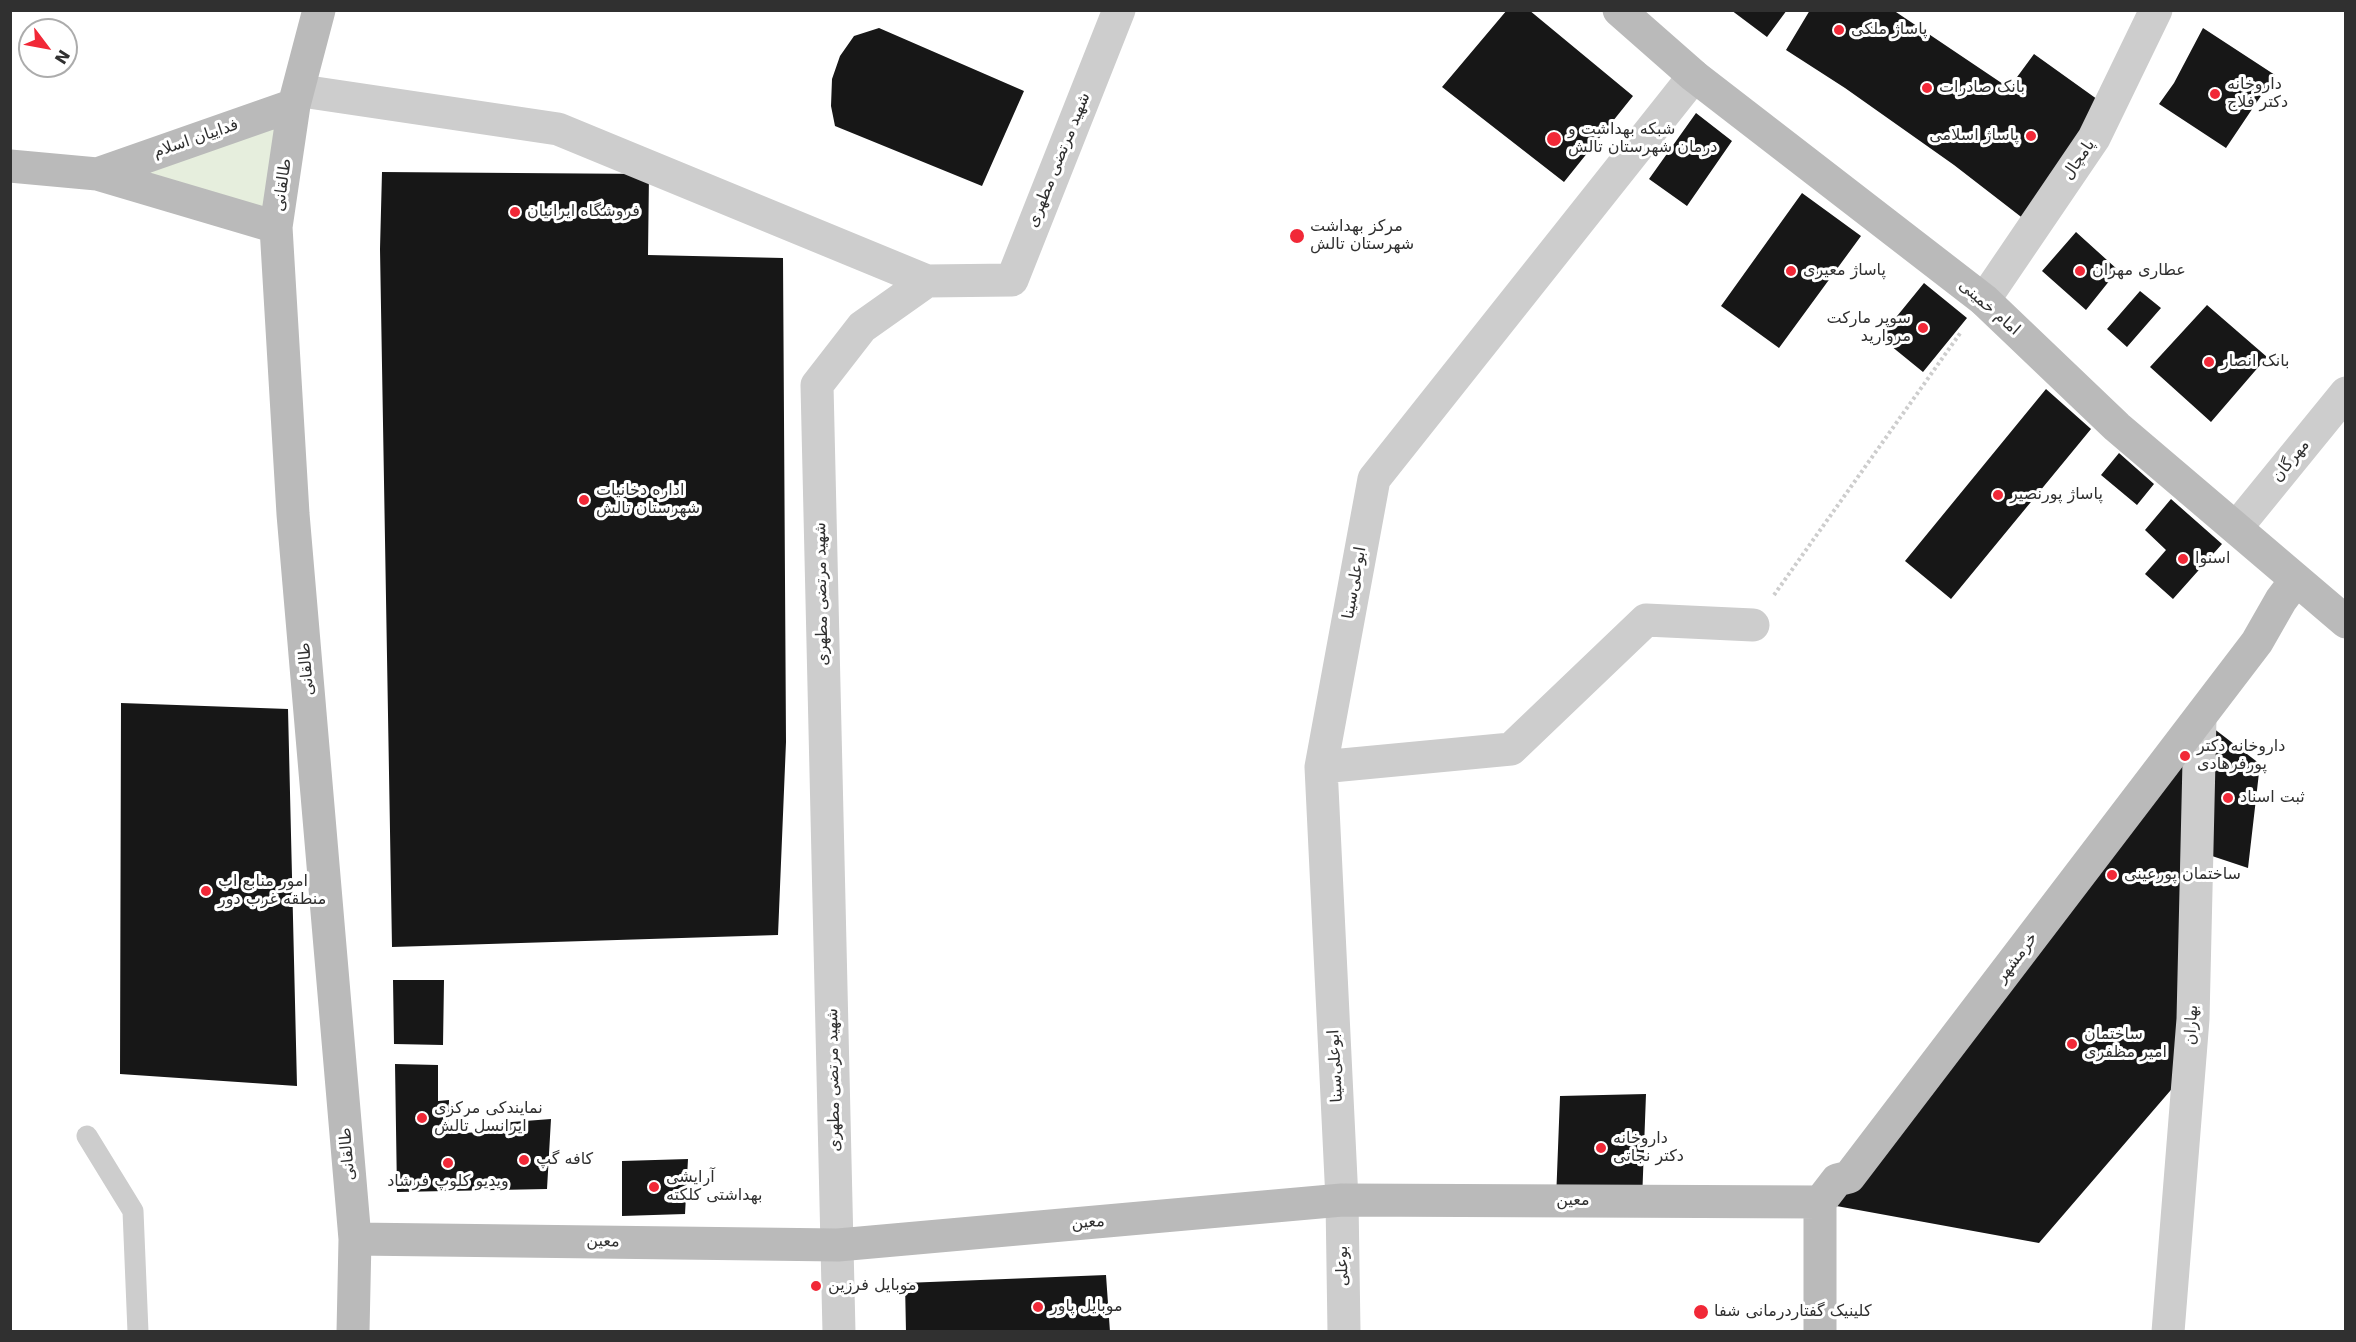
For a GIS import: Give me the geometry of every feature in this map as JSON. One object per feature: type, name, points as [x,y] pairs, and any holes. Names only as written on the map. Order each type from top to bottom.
[{"type":"street","name":"طالقانی","points":[[321,10],[298,98],[276,227],[293,514],[356,1239],[353,1332]]},
{"type":"street","name":"شهید مرتضی مطهری","points":[[839,1332],[817,385],[862,327],[927,281],[1012,280],[1119,10]]},
{"type":"street","name":"امام خمینی","points":[[1619,10],[1694,76],[1984,300],[2117,427],[2236,528],[2288,590],[2346,622]]},
{"type":"street","name":"پامچال","points":[[1984,300],[2094,138],[2156,10]]},
{"type":"street","name":"ابوعلی‌سینا","points":[[1342,1200],[1321,767],[1374,479],[1694,76]]},
{"type":"street","name":"فداییان اسلام","points":[[97,174],[298,98]]},
{"type":"street","points":[[293,514],[294,462],[280,227],[298,98],[558,129],[927,281]]},
{"type":"street","name":"فداییان اسلام","points":[[10,166],[97,174],[276,227]]},
{"type":"street","name":"مهرگان","points":[[2236,528],[2346,393]]},
{"type":"street","name":"خرمشهر","points":[[1831,1183],[1849,1177],[2257,642],[2288,590]]},
{"type":"street","name":"خرمشهر","points":[[1831,1183],[2243,632],[2288,590]]},
{"type":"street","points":[[1321,767],[1511,749],[1646,620],[1753,625]]},
{"type":"street","name":"بهاران","points":[[2168,1332],[2193,1019],[2200,717]]},
{"type":"street","points":[[1821,1332],[1831,1183]]},
{"type":"street","name":"معین","points":[[356,1239],[838,1245],[1342,1200],[1831,1183]]},
{"type":"street","name":"بوعلی","points":[[1342,1200],[1344,1332]]},
{"type":"lane","points":[[87,1136],[133,1211],[138,1332]]},
{"type":"path","points":[[1753,625],[1984,300]]},
{"type":"green space","points":[[294,106],[276,227],[98,174]]},
{"type":"building","name":"شبکه بهداشت و درمان شهرستان تالش","points":[[1507,10],[1529,10],[1633,96],[1564,182],[1442,87]]},
{"type":"building","points":[[1731,10],[1787,10],[1767,37]]},
{"type":"building","points":[[1810,10],[1893,10],[2009,88],[2034,54],[2108,107],[2029,223],[1954,165],[1845,88],[1786,50]]},
{"type":"building","points":[[879,28],[1024,91],[982,186],[835,126],[831,106],[832,79],[840,56],[854,36]]},
{"type":"building","name":"داروخانه دکتر فلاح","points":[[2203,28],[2275,75],[2226,148],[2159,104],[2174,83]]},
{"type":"building","points":[[1696,113],[1732,141],[1687,206],[1649,179]]},
{"type":"building","name":"اداره دخانیات شهرستان تالش","points":[[382,172],[649,174],[648,255],[783,258],[786,742],[778,935],[392,947],[380,249]]},
{"type":"building","name":"پاساژ معیری","points":[[1802,193],[1861,236],[1779,348],[1721,306]]},
{"type":"building","name":"عطاری مهران","points":[[2076,232],[2118,270],[2086,310],[2042,271]]},
{"type":"building","name":"سوپر مارکت مروارید","points":[[1924,283],[1967,318],[1923,372],[1880,337]]},
{"type":"building","points":[[2140,291],[2161,308],[2127,347],[2107,329]]},
{"type":"building","name":"بانک انصار","points":[[2207,305],[2267,357],[2211,422],[2150,367]]},
{"type":"building","name":"پاساژ پورنصیر","points":[[2046,389],[2091,429],[1951,599],[1905,561]]},
{"type":"building","points":[[2119,453],[2154,484],[2137,505],[2101,475]]},
{"type":"building","name":"اسنوا","points":[[2171,499],[2222,544],[2173,599],[2145,574],[2166,550],[2145,530]]},
{"type":"building","name":"امور منابع اب منطقه غرب دور","points":[[121,703],[288,709],[297,1086],[120,1074]]},
{"type":"building","name":"ثبت اسناد","points":[[2200,718],[2260,764],[2248,868],[2197,851]]},
{"type":"building","name":"ساختمان امیر مظفری","points":[[2196,725],[2189,1069],[2039,1243],[1820,1203]]},
{"type":"building","points":[[393,980],[444,980],[443,1045],[394,1044]]},
{"type":"building","points":[[395,1064],[438,1065],[438,1101],[449,1100],[448,1133],[498,1132],[499,1123],[551,1119],[547,1189],[397,1192]]},
{"type":"building","name":"داروخانه دکتر نجاتی","points":[[1646,1094],[1642,1201],[1556,1200],[1560,1096]]},
{"type":"building","name":"آرایشی بهداشتی کلکته","points":[[688,1159],[685,1214],[622,1216],[622,1161]]},
{"type":"building","name":"موبایل پاور","points":[[1106,1275],[1110,1332],[906,1332],[905,1283]]},
{"type":"place","name":"پاساژ ملکی","points":[[1839,30]]},
{"type":"place","name":"بانک صادرات","points":[[1927,88]]},
{"type":"place","name":"داروخانه دکتر فلاح","points":[[2215,94]]},
{"type":"place","name":"پاساژ اسلامی","points":[[2031,136]]},
{"type":"place","name":"شبکه بهداشت و درمان شهرستان تالش","points":[[1554,139]]},
{"type":"place","name":"فروشگاه ایرانیان","points":[[515,212]]},
{"type":"place","name":"مرکز بهداشت شهرستان تالش","points":[[1297,236]]},
{"type":"place","name":"پاساژ معیری","points":[[1791,271]]},
{"type":"place","name":"عطاری مهران","points":[[2080,271]]},
{"type":"place","name":"سوپر مارکت مروارید","points":[[1923,328]]},
{"type":"place","name":"بانک انصار","points":[[2209,362]]},
{"type":"place","name":"پاساژ پورنصیر","points":[[1998,495]]},
{"type":"place","name":"اداره دخانیات شهرستان تالش","points":[[584,500]]},
{"type":"place","name":"اسنوا","points":[[2183,559]]},
{"type":"place","name":"داروخانه دکتر پورفرهادی","points":[[2185,756]]},
{"type":"place","name":"ثبت اسناد","points":[[2228,798]]},
{"type":"place","name":"ساختمان پورعینی","points":[[2112,875]]},
{"type":"place","name":"امور منابع اب منطقه غرب دور","points":[[206,891]]},
{"type":"place","name":"ساختمان امیر مظفری","points":[[2072,1044]]},
{"type":"place","name":"نمایندکی مرکزی ایرانسل تالش","points":[[422,1118]]},
{"type":"place","name":"داروخانه دکتر نجاتی","points":[[1601,1148]]},
{"type":"place","name":"کافه گپ","points":[[524,1160]]},
{"type":"place","name":"ویدیو کلوپ فرشاد","points":[[448,1163]]},
{"type":"place","name":"آرایشی بهداشتی کلکته","points":[[654,1187]]},
{"type":"place","name":"موبایل فرزین","points":[[816,1286]]},
{"type":"place","name":"موبایل پاور","points":[[1038,1307]]},
{"type":"place","name":"کلینیک گفتاردرمانی شفا","points":[[1701,1312]]}]
